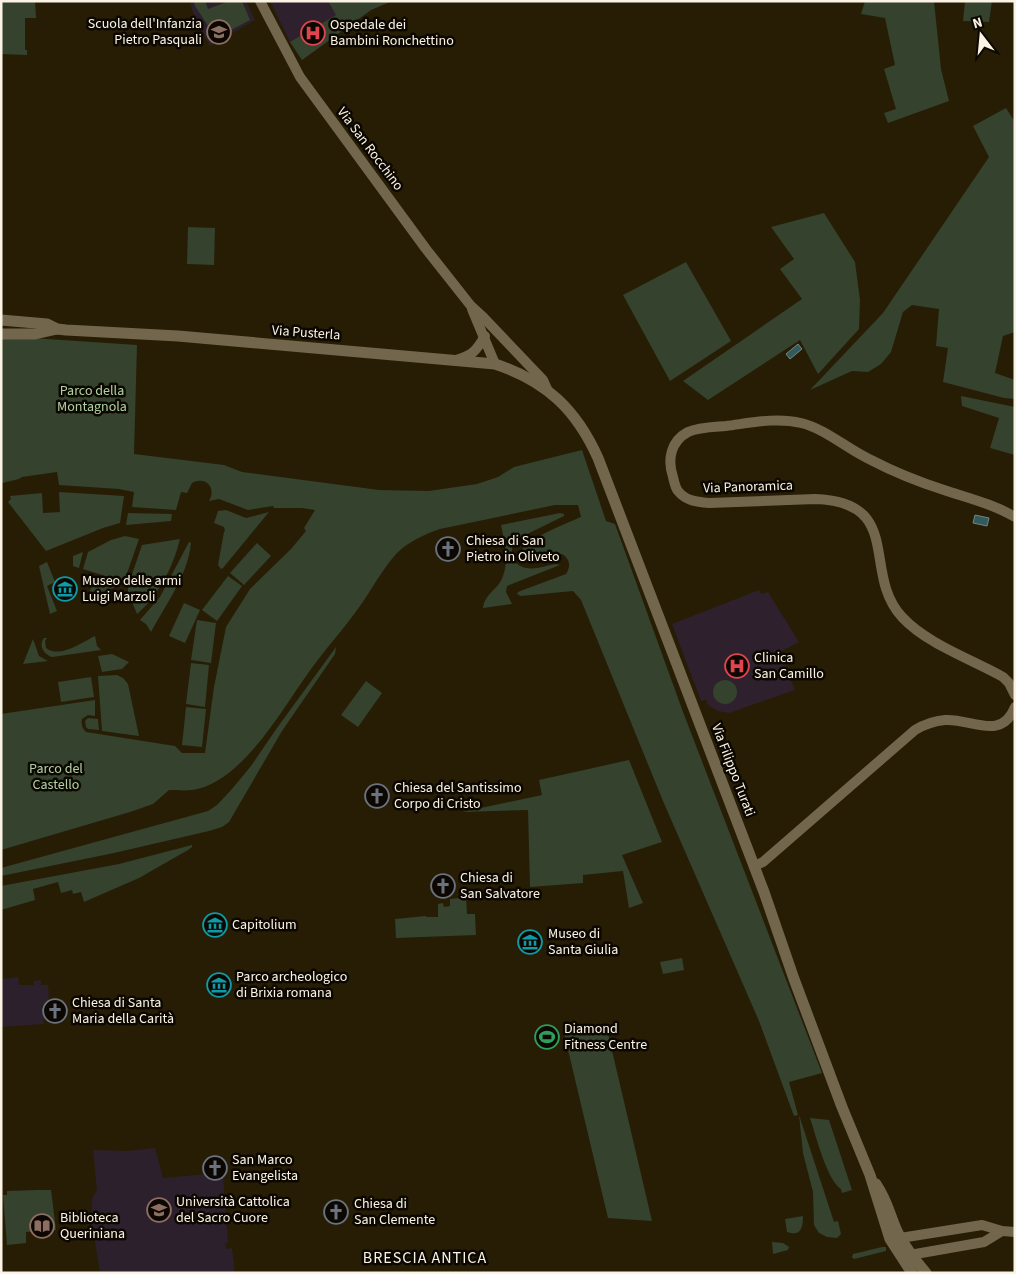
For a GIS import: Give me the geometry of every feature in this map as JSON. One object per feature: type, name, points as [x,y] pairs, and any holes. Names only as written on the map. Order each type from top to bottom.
[{"type":"main road","name":"Via Pusterla","points":[[1,320],[47,324],[57,328],[178,336],[495,364],[519,372],[547,389]]},
{"type":"main road","name":"Via Pusterla","points":[[1,334],[35,334],[57,328]]},
{"type":"main road","name":"Via Filippo Turati","points":[[547,389],[562,402],[577,421],[590,440],[598,458],[754,866],[842,1107],[895,1238]]},
{"type":"main road","name":"Via Filippo Turati","points":[[870,1175],[886,1198],[895,1225],[895,1238]]},
{"type":"main road","points":[[895,1238],[906,1256],[912,1273]]},
{"type":"main road","points":[[906,1256],[926,1273]]},
{"type":"street","name":"Via San Rocchino","points":[[260,1],[300,77],[426,249],[470,306],[483,317],[543,380],[547,389]]},
{"type":"street","name":"Via San Rocchino","points":[[470,306],[495,364]]},
{"type":"street","points":[[456,360],[475,352],[484,336]]},
{"type":"street","name":"Via Panoramica","points":[[1015,517],[997,508],[931,486],[870,460],[814,427],[783,420],[690,431],[682,436],[674,445],[670,458],[670,470],[677,490],[686,498],[695,502],[831,499],[852,506],[869,521],[879,545],[885,586],[895,610],[910,626],[922,635],[1003,677],[1010,683],[1015,695]]},
{"type":"street","points":[[754,866],[769,857],[926,723],[946,720],[994,726],[1006,721],[1015,707]]},
{"type":"street","points":[[895,1238],[982,1225],[1002,1231],[1015,1232]]},
{"type":"street","points":[[906,1256],[984,1242],[1002,1231]]},
{"type":"shaded area","name":"Scuola dell'Infanzia Pietro Pasquali","points":[[190,1],[246,1],[255,20],[210,46],[192,10]]},
{"type":"shaded area","name":"Ospedale dei Bambini Ronchettino","points":[[270,1],[392,1],[371,10],[302,60],[290,42]]},
{"type":"shaded area","name":"Clinica San Camillo","points":[[759,590],[761,594],[768,592],[799,642],[780,652],[795,690],[729,713],[718,711],[708,705],[706,700],[701,701],[672,624]],"holes":[[[715,685],[736,687],[734,700],[722,704],[717,701],[713,693]]]},
{"type":"shaded area","points":[[18,977],[19,985],[34,985],[34,981],[41,980],[41,985],[48,985],[49,998],[42,1006],[44,1024],[1,1027],[1,979]]},
{"type":"shaded area","name":"Università Cattolica del Sacro Cuore","points":[[155,1148],[163,1178],[208,1174],[209,1176],[223,1176],[228,1243],[225,1243],[226,1249],[232,1248],[235,1273],[100,1273],[92,1222],[92,1199],[97,1190],[93,1150],[127,1151]]},
{"type":"green space","points":[[1,1],[35,1],[36,18],[25,18],[25,50],[27,50],[27,55],[1,54]]},
{"type":"green space","name":"Scuola dell'Infanzia Pietro Pasquali","points":[[194,1],[205,1],[208,9],[229,1],[242,1],[250,20],[216,38],[195,6]]},
{"type":"green space","points":[[328,1],[392,1],[371,10],[302,60],[290,42],[336,15]]},
{"type":"green space","points":[[865,1],[934,1],[941,69],[949,101],[888,123],[884,113],[896,109],[884,69],[895,65],[885,18],[861,14]]},
{"type":"green space","points":[[965,1],[992,1],[989,22],[963,21]]},
{"type":"green space","points":[[1006,108],[1015,122],[1015,332],[1003,336],[995,373],[1015,380],[1015,399],[1004,398],[943,382],[948,348],[936,346],[939,309],[912,305],[903,312],[891,352],[881,364],[868,372],[852,371],[810,390],[883,313],[989,157],[973,126]]},
{"type":"green space","points":[[824,213],[855,262],[860,300],[859,329],[818,374],[800,340],[708,400],[683,381],[802,299],[780,269],[794,259],[771,227]]},
{"type":"green space","points":[[188,227],[215,228],[214,265],[187,264]]},
{"type":"green space","points":[[686,262],[731,341],[670,381],[623,295]]},
{"type":"green space","name":"Parco del Castello","points":[[17,337],[137,345],[134,454],[224,465],[242,472],[379,490],[429,491],[477,484],[498,477],[514,467],[582,450],[606,521],[615,524],[683,712],[822,1073],[789,1082],[798,1115],[794,1116],[759,1021],[663,801],[581,600],[573,591],[521,596],[517,594],[566,574],[569,563],[562,554],[529,560],[525,559],[522,550],[540,536],[581,517],[578,505],[555,505],[440,529],[411,542],[401,549],[387,565],[354,614],[315,664],[273,724],[244,759],[228,774],[210,784],[192,790],[169,790],[153,804],[130,812],[1,850],[1,714],[95,700],[95,716],[88,715],[82,719],[82,726],[86,732],[175,746],[182,753],[205,753],[214,687],[226,627],[250,589],[291,549],[306,531],[304,528],[315,510],[274,508],[273,506],[248,510],[219,499],[209,501],[212,491],[211,487],[201,481],[192,483],[187,493],[181,492],[176,510],[132,507],[134,492],[119,489],[59,485],[57,472],[22,477],[2,483],[1,338]]},
{"type":"green space","points":[[961,396],[1015,407],[1015,455],[990,448],[999,418],[962,406]]},
{"type":"green space","points":[[59,492],[124,496],[120,523],[46,551],[8,502],[11,499],[10,496],[42,493],[43,513],[60,512]]},
{"type":"green space","points":[[226,510],[246,518],[269,512],[221,569],[218,565],[225,531],[224,527],[214,523],[218,511]]},
{"type":"green space","points":[[128,513],[172,514],[171,521],[126,525]]},
{"type":"green space","points":[[560,513],[564,514],[564,516],[515,540],[512,548],[513,560],[523,567],[539,568],[556,564],[560,565],[507,586],[506,592],[512,604],[483,608],[486,598],[501,580],[505,570],[505,550],[501,525]]},
{"type":"green space","points":[[125,536],[139,539],[124,582],[83,569],[88,552],[111,540]]},
{"type":"green space","points":[[180,539],[164,580],[152,598],[137,614],[128,592],[128,586],[142,545]]},
{"type":"green space","points":[[189,542],[191,543],[189,555],[181,578],[151,632],[146,624],[140,620],[160,597]]},
{"type":"green space","points":[[257,543],[271,556],[244,585],[230,573]]},
{"type":"green space","points":[[83,552],[79,568],[73,566],[73,556]]},
{"type":"green space","points":[[47,562],[55,582],[47,586],[57,611],[50,614],[39,566]]},
{"type":"green space","points":[[228,576],[242,586],[217,621],[202,610]]},
{"type":"green space","points":[[94,577],[119,585],[91,598],[89,594]]},
{"type":"green space","points":[[184,603],[200,610],[185,643],[169,636]]},
{"type":"green space","points":[[197,620],[216,623],[211,663],[191,660]]},
{"type":"green space","points":[[95,636],[97,646],[101,650],[52,657],[44,652],[42,647],[44,638],[47,638],[45,641],[46,648],[58,652]]},
{"type":"green space","points":[[33,639],[39,656],[48,661],[23,664]]},
{"type":"green space","points":[[336,647],[335,654],[282,731],[229,822],[222,827],[114,853],[1,876],[1,868],[208,811],[217,805],[251,766]]},
{"type":"green space","points":[[112,654],[129,662],[122,669],[102,672],[98,656]]},
{"type":"green space","points":[[191,663],[209,665],[205,707],[186,704]]},
{"type":"green space","points":[[117,675],[128,684],[139,736],[102,731],[98,676]]},
{"type":"green space","points":[[91,677],[94,697],[61,702],[58,682]]},
{"type":"green space","points":[[725,680],[730,681],[736,687],[736,697],[730,703],[725,704],[720,703],[714,697],[713,692],[714,687],[720,681]]},
{"type":"green space","points":[[366,681],[382,693],[358,727],[341,715]]},
{"type":"green space","points":[[186,707],[206,709],[202,747],[182,745]]},
{"type":"green space","points":[[88,718],[98,719],[99,730],[86,727],[85,721]]},
{"type":"green space","points":[[629,760],[662,842],[622,855],[643,903],[629,908],[623,871],[583,875],[583,883],[530,887],[528,810],[462,812],[542,795],[539,780]]},
{"type":"green space","points":[[192,845],[188,850],[139,878],[84,902],[81,892],[73,894],[72,890],[61,893],[58,882],[33,889],[35,900],[1,910],[1,886],[119,864]]},
{"type":"green space","points":[[466,897],[467,914],[475,914],[476,935],[396,938],[395,919],[426,916],[438,917],[438,904],[443,903],[444,907],[450,906],[450,899]]},
{"type":"green space","points":[[682,958],[684,970],[663,974],[660,962]]},
{"type":"green space","points":[[606,1025],[652,1221],[608,1218],[564,1033]]},
{"type":"green space","points":[[799,1115],[834,1222],[838,1221],[841,1234],[837,1238],[827,1237],[819,1233],[814,1225],[813,1192],[803,1153]]},
{"type":"green space","points":[[810,1118],[829,1120],[852,1190],[842,1193],[831,1177],[822,1157]]},
{"type":"green space","points":[[51,1190],[56,1230],[26,1232],[26,1243],[7,1245],[3,1195],[7,1195],[7,1191]]},
{"type":"green space","points":[[803,1216],[798,1232],[787,1232],[785,1219]]},
{"type":"green space","points":[[772,1242],[783,1243],[789,1247],[788,1250],[773,1254]]},
{"type":"green space","points":[[886,1247],[886,1251],[854,1259],[852,1257],[853,1254]]},
{"type":"water","points":[[798,344],[802,349],[790,359],[786,354]]},
{"type":"water","points":[[975,515],[989,518],[987,526],[973,523]]},
{"type":"place","name":"Scuola dell'Infanzia Pietro Pasquali","points":[[219,32]]},
{"type":"place","name":"Ospedale dei Bambini Ronchettino","points":[[313,33]]},
{"type":"place","name":"Chiesa di San Pietro in Oliveto","points":[[448,549]]},
{"type":"place","name":"Museo delle armi Luigi Marzoli","points":[[65,589]]},
{"type":"place","name":"Clinica San Camillo","points":[[737,666]]},
{"type":"place","name":"Chiesa del Santissimo Corpo di Cristo","points":[[377,796]]},
{"type":"place","name":"Chiesa di San Salvatore","points":[[443,886]]},
{"type":"place","name":"Capitolium","points":[[215,925]]},
{"type":"place","name":"Museo di Santa Giulia","points":[[530,942]]},
{"type":"place","name":"Parco archeologico di Brixia romana","points":[[219,985]]},
{"type":"place","name":"Chiesa di Santa Maria della Carità","points":[[55,1011]]},
{"type":"place","name":"Diamond Fitness Centre","points":[[547,1037]]},
{"type":"place","name":"San Marco Evangelista","points":[[215,1168]]},
{"type":"place","name":"Università Cattolica del Sacro Cuore","points":[[159,1210]]},
{"type":"place","name":"Chiesa di San Clemente","points":[[336,1212]]},
{"type":"place","name":"Biblioteca Queriniana","points":[[42,1226]]},
{"type":"district","name":"BRESCIA ANTICA","points":[[425,1258]]},
{"type":"park label","name":"Parco della Montagnola","points":[[92,400]]}]
